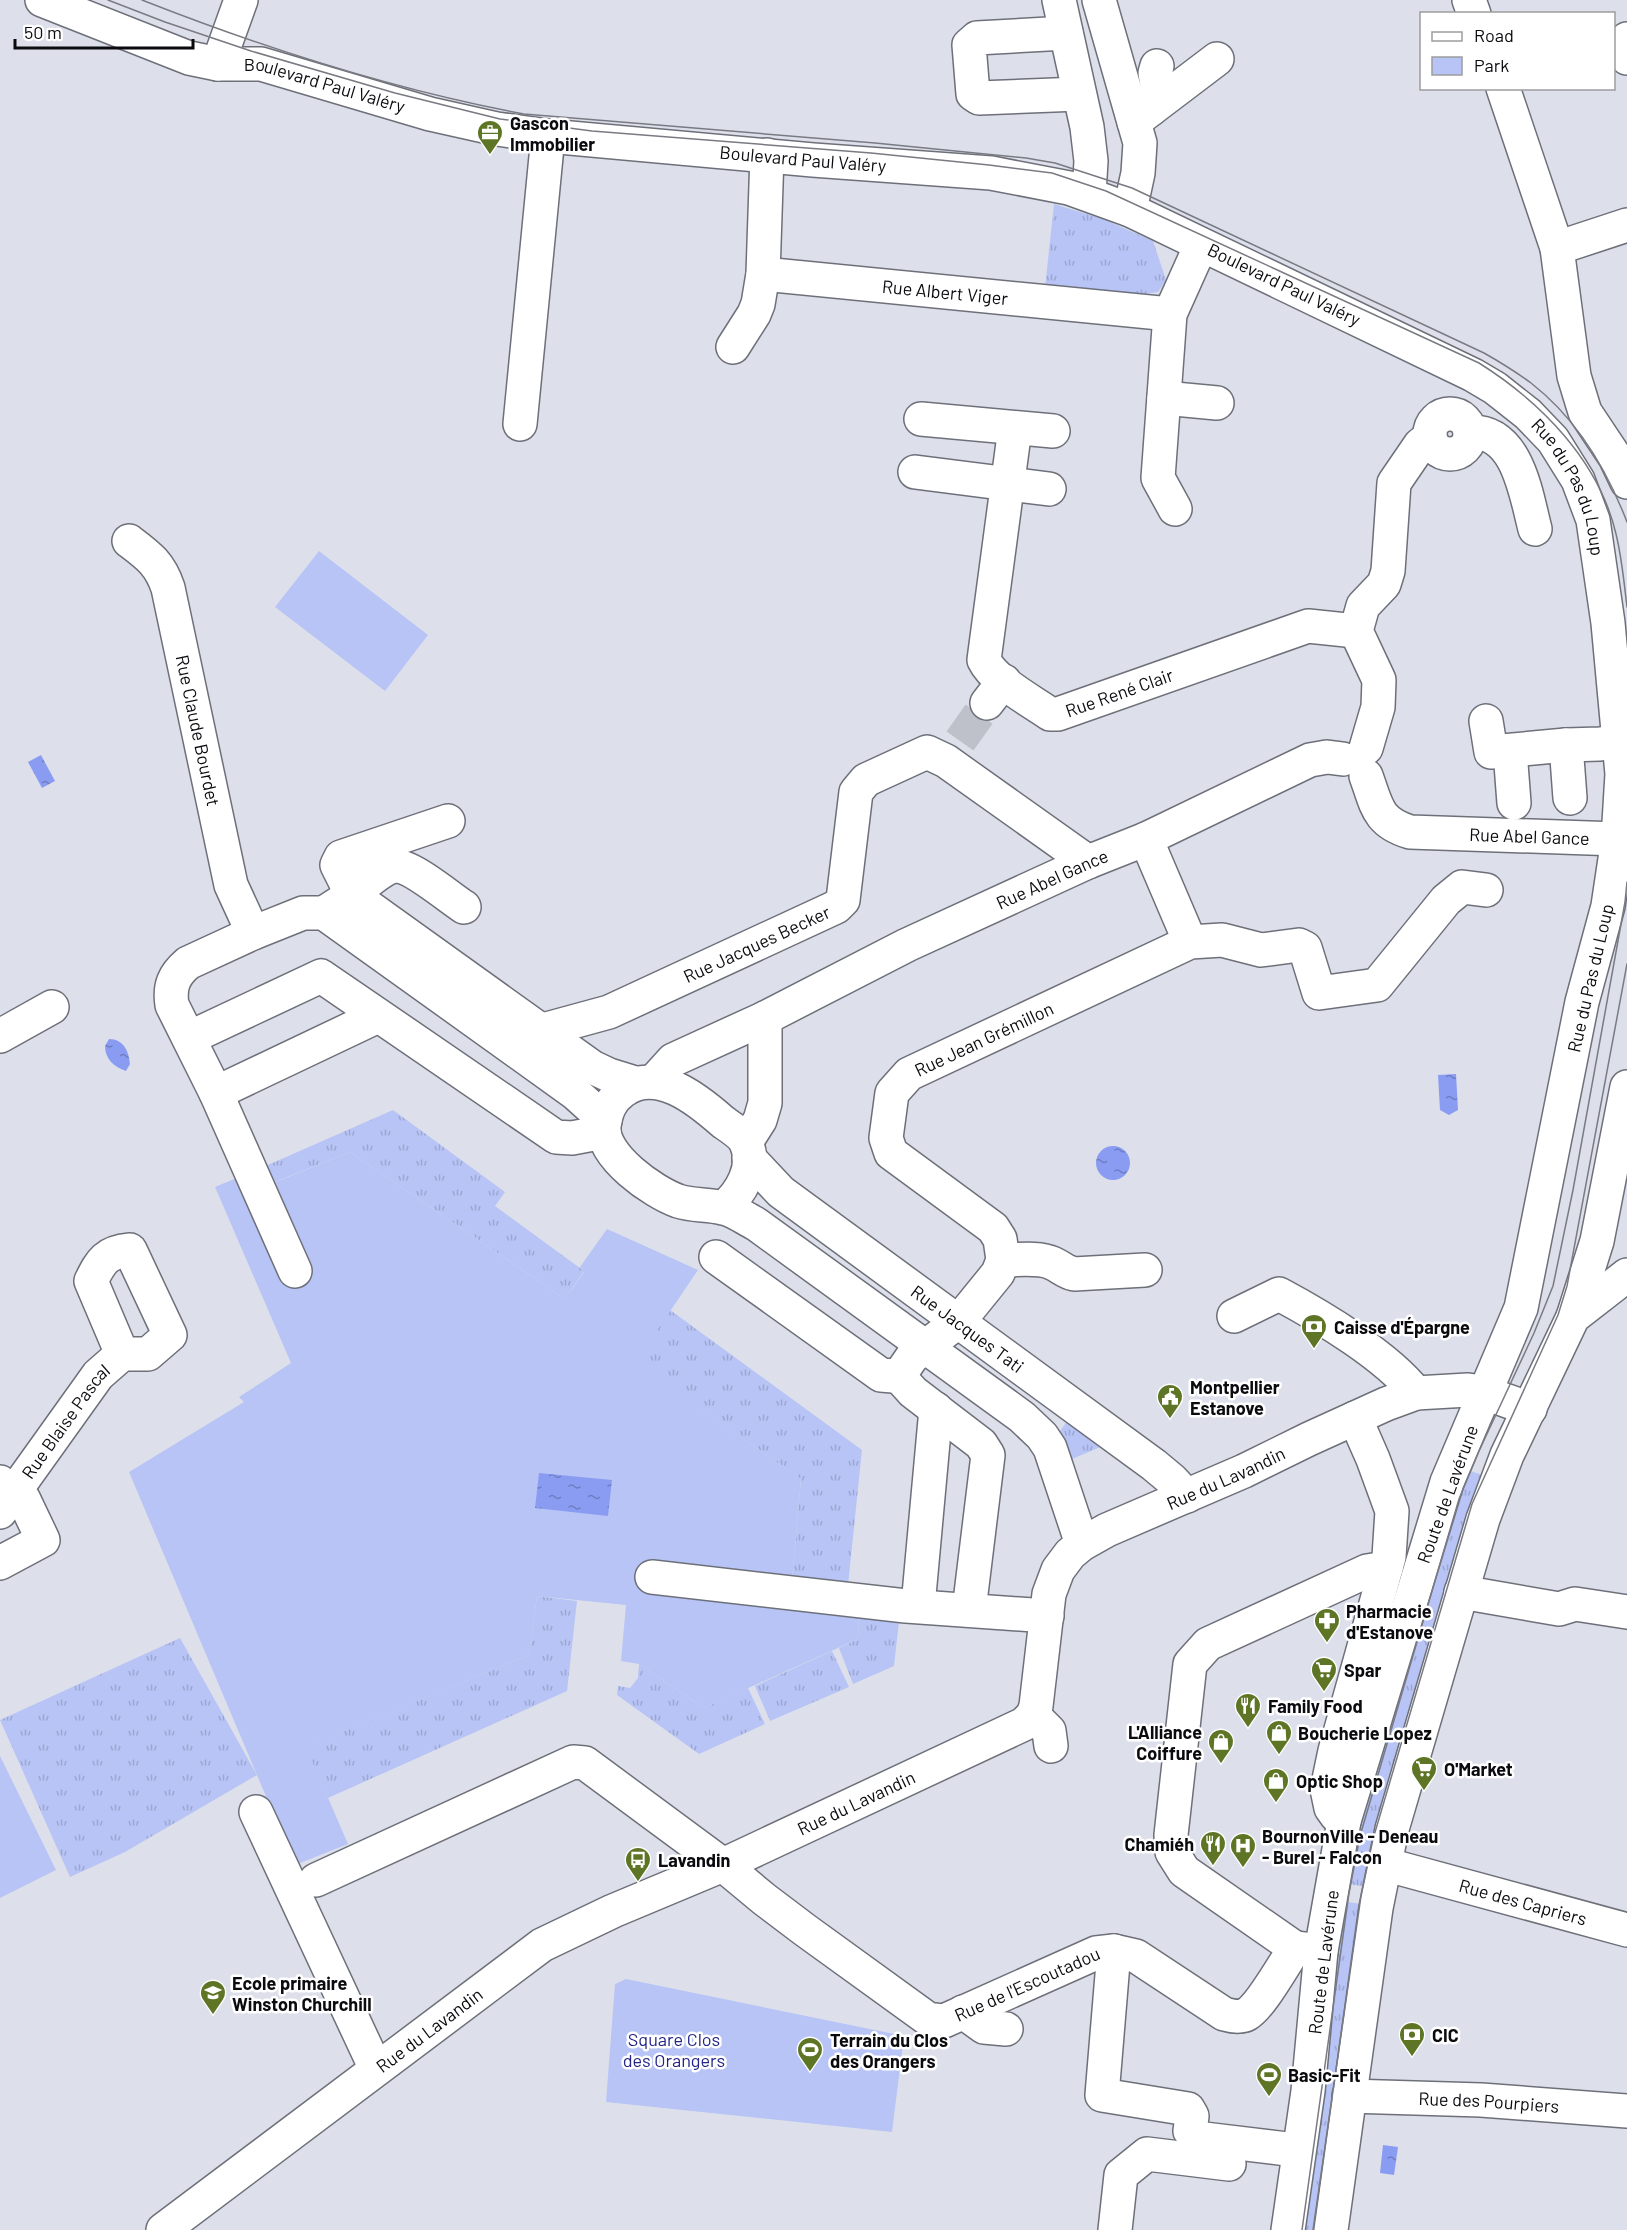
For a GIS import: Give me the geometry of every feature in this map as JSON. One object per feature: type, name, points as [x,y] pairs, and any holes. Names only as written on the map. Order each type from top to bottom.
[{"type":"street","name":"Boulevard Paul Valéry","points":[[42,0],[189,58],[218,64],[261,64],[430,114],[498,129],[548,136],[991,173],[1039,181],[1089,194],[1130,210],[1473,375],[1495,388],[1528,414]]},
{"type":"street","points":[[218,64],[241,0]]},
{"type":"street","points":[[1059,0],[1087,128],[1091,161],[1089,194]]},
{"type":"street","points":[[1099,0],[1143,116],[1140,155],[1130,210]]},
{"type":"street","points":[[1066,33],[977,38],[969,45],[973,94],[979,98],[1079,94]]},
{"type":"street","points":[[1627,39],[1627,58]]},
{"type":"street","points":[[1143,116],[1216,59]]},
{"type":"street","points":[[1143,116],[1160,97],[1155,73],[1157,66]]},
{"type":"street","points":[[1504,90],[1557,248],[1574,376],[1586,412],[1615,457],[1627,482]]},
{"type":"street","points":[[520,424],[548,136]]},
{"type":"street","points":[[733,347],[754,314],[763,274],[767,155]]},
{"type":"street","points":[[1557,248],[1627,225]]},
{"type":"street","points":[[1175,509],[1158,478],[1170,314],[1201,245]]},
{"type":"street","name":"Rue Albert Viger","points":[[763,274],[1170,314]]},
{"type":"street","points":[[1164,398],[1217,403]]},
{"type":"street","name":"Rue du Pas du Loup","points":[[1521,1308],[1582,1002],[1608,906],[1618,839],[1623,774],[1620,741],[1618,622],[1593,520],[1578,480],[1566,457],[1528,414]]},
{"type":"street","points":[[1358,761],[1377,706],[1379,680],[1356,631],[1363,606],[1384,584],[1388,572],[1394,483],[1420,445],[1430,437],[1433,424],[1444,416],[1451,415],[1464,420],[1470,432],[1482,431],[1504,446],[1519,469],[1535,529]]},
{"type":"street","points":[[921,419],[1053,431]]},
{"type":"street","name":"Rue René Clair","points":[[1015,428],[984,660],[996,692],[1050,714],[1058,714],[1308,626],[1356,631]]},
{"type":"street","points":[[915,472],[1049,489]]},
{"type":"street","name":"Rue Claude Bourdet","points":[[129,541],[151,557],[162,572],[168,588],[231,885],[253,933]]},
{"type":"street","points":[[1486,721],[1491,752],[1620,741]]},
{"type":"street","points":[[1566,745],[1570,798]]},
{"type":"street","points":[[1510,750],[1514,803]]},
{"type":"street","name":"Rue Jacques Becker","points":[[543,1030],[609,1012],[837,907],[843,900],[856,792],[866,780],[927,752],[953,751],[1088,862]]},
{"type":"street","name":"Rue Abel Gance","points":[[644,1082],[673,1060],[765,1017],[907,945],[1088,862],[1146,839],[1310,760],[1327,757],[1358,761],[1380,815],[1393,827],[1410,832],[1618,839]]},
{"type":"street","points":[[448,821],[341,857],[337,865],[352,895],[592,1066],[609,1075],[644,1082]]},
{"type":"street","points":[[1146,839],[1190,942],[1222,940],[1261,950],[1299,945],[1305,948],[1319,993],[1377,985],[1446,900],[1462,887],[1486,890]]},
{"type":"street","points":[[295,1271],[216,1093],[172,1005],[170,992],[172,982],[188,963],[303,913],[324,913],[394,866],[406,868],[464,907]]},
{"type":"street","points":[[324,913],[575,1093],[604,1126]]},
{"type":"street","name":"Rue Jean Grémillon","points":[[1003,1260],[1000,1239],[993,1228],[891,1153],[886,1138],[892,1093],[909,1074],[1190,942]]},
{"type":"street","points":[[189,1038],[321,976],[556,1137],[572,1138],[604,1126]]},
{"type":"street","points":[[0,1036],[52,1007]]},
{"type":"street","points":[[216,1093],[378,1016]]},
{"type":"street","points":[[723,1208],[733,1201],[742,1188],[748,1150],[765,1103],[765,1017]]},
{"type":"street","points":[[644,1082],[620,1093],[609,1106],[604,1126],[607,1142],[636,1177],[656,1191],[677,1201],[696,1206],[723,1208],[756,1224],[1022,1417],[1042,1436],[1050,1448],[1082,1544]]},
{"type":"street","name":"Rue Jacques Tati","points":[[644,1082],[687,1094],[711,1111],[748,1150],[781,1192],[1154,1465],[1187,1496]]},
{"type":"street","points":[[1331,2230],[1376,1908],[1392,1828],[1482,1519],[1507,1455],[1574,1317],[1597,1241],[1627,1087]]},
{"type":"street","points":[[716,1257],[881,1375],[892,1376],[900,1373],[912,1357],[959,1321],[998,1273],[1003,1260],[1044,1261],[1052,1263],[1066,1273],[1074,1274],[1145,1270]]},
{"type":"street","points":[[1521,1308],[1574,1317],[1627,1275]]},
{"type":"street","points":[[1234,1316],[1280,1294],[1384,1361],[1416,1393]]},
{"type":"street","name":"Route de Lavérune","points":[[1288,2230],[1318,2003],[1308,1950],[1344,1821],[1447,1482],[1521,1308]]},
{"type":"street","name":"Rue Blaise Pascal","points":[[4,1495],[98,1375],[122,1354]]},
{"type":"street","points":[[900,1373],[913,1392],[981,1444],[988,1455],[969,1610]]},
{"type":"street","name":"Rue du Lavandin","points":[[163,2230],[542,1946],[613,1911],[723,1864],[1024,1724],[1033,1715],[1037,1698],[1049,1594],[1058,1570],[1070,1554],[1082,1544],[1107,1530],[1244,1472],[1355,1418],[1416,1393],[1468,1390],[1485,1393]]},
{"type":"street","points":[[1485,1393],[1530,1409]]},
{"type":"street","points":[[1042,1436],[1053,1421],[1072,1406]]},
{"type":"street","points":[[918,1606],[936,1409]]},
{"type":"street","points":[[1344,1821],[1331,1808],[1327,1789],[1335,1751],[1389,1557],[1392,1511],[1355,1418]]},
{"type":"street","points":[[0,1563],[42,1540],[24,1500],[4,1495]]},
{"type":"street","points":[[1308,1950],[1184,1871],[1172,1852],[1171,1835],[1190,1664],[1208,1644],[1367,1571],[1384,1577]]},
{"type":"street","points":[[652,1577],[918,1606],[1047,1616]]},
{"type":"street","points":[[1312,1614],[1373,1587],[1384,1577]]},
{"type":"street","points":[[1461,1592],[1559,1609],[1575,1604],[1627,1612]]},
{"type":"street","points":[[1033,1715],[1049,1731],[1051,1746]]},
{"type":"street","name":"Rue de l'Escoutadou","points":[[316,1880],[573,1762],[585,1763],[723,1864],[772,1905],[928,2019],[944,2021],[1096,1953],[1114,1950],[1136,1956],[1224,2014],[1235,2017],[1246,2015],[1256,2006],[1308,1950]]},
{"type":"street","points":[[256,1812],[376,2069]]},
{"type":"street","name":"Rue des Capriers","points":[[1384,1864],[1627,1930]]},
{"type":"street","points":[[1114,1950],[1102,2095],[1188,2109],[1192,2116],[1190,2131],[1196,2138],[1287,2149],[1297,2163]]},
{"type":"street","points":[[963,2012],[984,2027],[1006,2029]]},
{"type":"street","name":"Rue des Pourpiers","points":[[1349,2096],[1481,2100],[1627,2110]]},
{"type":"street","points":[[1115,2230],[1121,2175],[1147,2154],[1297,2163]]},
{"type":"green space","points":[[1054,204],[1103,219],[1153,241],[1166,280],[1158,292],[1137,295],[1045,288]]},
{"type":"green space","points":[[319,551],[428,635],[385,691],[275,607]]},
{"type":"green space","points":[[393,1110],[505,1192],[495,1206],[584,1271],[565,1299],[350,1152],[267,1185],[261,1168]]},
{"type":"green space","points":[[350,1152],[565,1299],[584,1272],[580,1267],[607,1229],[698,1270],[635,1363],[801,1479],[792,1580],[899,1621],[859,1618],[858,1639],[704,1708],[639,1664],[621,1661],[626,1605],[537,1596],[529,1655],[306,1747],[348,1844],[295,1865],[129,1472],[244,1402],[239,1397],[291,1363],[215,1187],[261,1168],[268,1185]]},
{"type":"green space","points":[[670,1310],[862,1450],[848,1585],[792,1580],[801,1479],[634,1363]]},
{"type":"green space","points":[[1068,1420],[1112,1442],[1065,1462],[1055,1438]]},
{"type":"green space","points":[[1463,1469],[1490,1477],[1372,1888],[1338,1882]]},
{"type":"green space","points":[[537,1596],[577,1601],[567,1691],[328,1798],[305,1747],[529,1655]]},
{"type":"green space","points":[[859,1618],[899,1621],[894,1666],[853,1684],[839,1648],[858,1639]]},
{"type":"green space","points":[[180,1638],[257,1775],[125,1852],[70,1877],[0,1720]]},
{"type":"green space","points":[[832,1651],[849,1687],[770,1721],[755,1686]]},
{"type":"green space","points":[[639,1664],[704,1708],[748,1688],[765,1724],[699,1754],[617,1695],[618,1686],[630,1688],[638,1678]]},
{"type":"green space","points":[[0,1756],[56,1870],[0,1898]]},
{"type":"green space","points":[[1335,1900],[1368,1905],[1323,2230],[1296,2230]]},
{"type":"green space","name":"Square Clos des Orangers","points":[[626,1979],[904,2036],[892,2132],[606,2102],[615,1984]]},
{"type":"water","points":[[41,755],[55,781],[42,788],[28,762]]},
{"type":"water","points":[[109,1039],[118,1041],[127,1051],[130,1064],[126,1071],[108,1059],[105,1046]]},
{"type":"water","points":[[1456,1074],[1458,1110],[1449,1115],[1440,1110],[1438,1075]]},
{"type":"water","points":[[1113,1146],[1125,1151],[1130,1163],[1125,1175],[1113,1180],[1101,1175],[1096,1163],[1101,1151]]},
{"type":"water","points":[[539,1473],[612,1480],[608,1516],[535,1508]]},
{"type":"water","points":[[1383,2145],[1398,2147],[1394,2175],[1380,2173]]},
{"type":"tunnel","points":[[960,741],[987,703]]},
{"type":"tram line","points":[[108,0],[251,51],[395,93],[500,119],[592,131],[871,153],[989,165],[1052,173],[1106,191],[1479,363],[1524,396],[1564,436],[1582,458],[1596,482],[1608,507],[1616,534],[1627,607]]},
{"type":"tram line","points":[[142,0],[235,35],[330,66],[427,93],[524,114],[1026,158],[1055,163],[1132,188],[1484,353],[1520,375],[1547,397],[1576,429],[1600,464],[1627,522]]},
{"type":"tram line","points":[[1302,2230],[1349,1893],[1360,1836],[1459,1499],[1553,1286],[1573,1190],[1627,882]]},
{"type":"tram line","points":[[1313,2230],[1361,1896],[1373,1839],[1472,1504],[1558,1315],[1567,1286],[1627,964]]},
{"type":"place","name":"Gascon Immobilier","points":[[490,156]]},
{"type":"place","name":"Caisse d'Épargne","points":[[1314,1350]]},
{"type":"place","name":"Montpellier Estanove","points":[[1170,1420]]},
{"type":"place","name":"Pharmacie d'Estanove","points":[[1327,1644]]},
{"type":"place","name":"Spar","points":[[1324,1693]]},
{"type":"place","name":"Family Food","points":[[1248,1729]]},
{"type":"place","name":"Boucherie Lopez","points":[[1279,1756]]},
{"type":"place","name":"L'Alliance Coiffure","points":[[1221,1765]]},
{"type":"place","name":"O'Market","points":[[1424,1792]]},
{"type":"place","name":"Optic Shop","points":[[1276,1804]]},
{"type":"place","name":"Chamiéh","points":[[1213,1867]]},
{"type":"place","name":"BournonVille - Deneau - Burel - Falcon","points":[[1243,1869]]},
{"type":"place","name":"Lavandin","points":[[638,1883]]},
{"type":"place","name":"Ecole primaire Winston Churchill","points":[[213,2016]]},
{"type":"place","name":"CIC","points":[[1412,2058]]},
{"type":"place","name":"Terrain du Clos des Orangers","points":[[810,2073]]},
{"type":"place","name":"Basic-Fit","points":[[1269,2098]]}]
